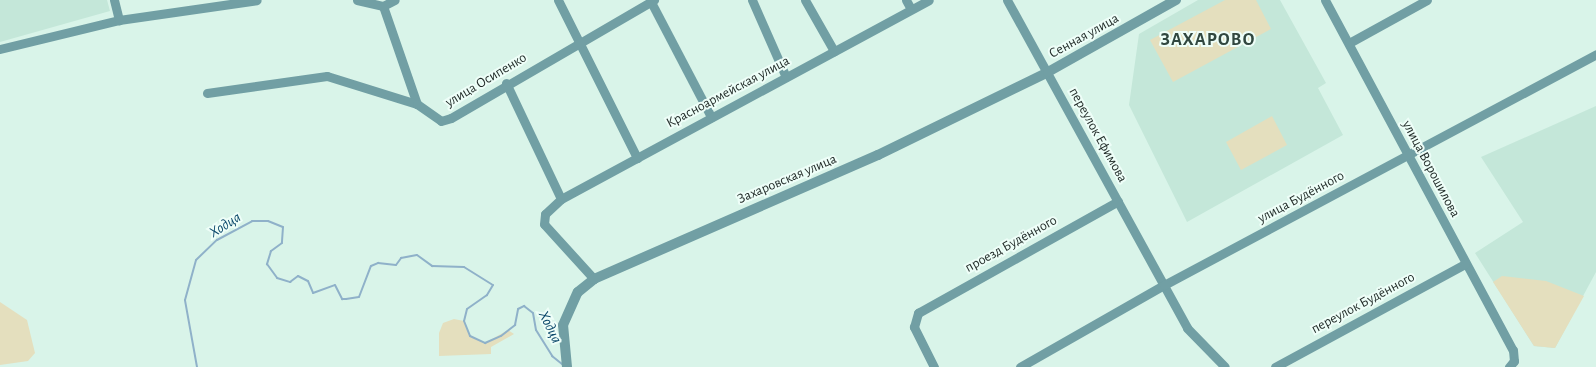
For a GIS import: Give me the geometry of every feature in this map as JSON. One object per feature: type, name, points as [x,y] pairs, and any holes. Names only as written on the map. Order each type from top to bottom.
[{"type":"street","points":[[114,0],[119,20]]},
{"type":"street","points":[[0,49],[119,20],[257,0]]},
{"type":"street","points":[[357,0],[383,6],[395,0]]},
{"type":"street","points":[[558,0],[637,158]]},
{"type":"street","points":[[752,0],[786,77]]},
{"type":"street","points":[[805,0],[834,51]]},
{"type":"street","points":[[906,0],[911,9]]},
{"type":"street","name":"Красноармейская улица","points":[[594,279],[544,224],[545,214],[561,199],[929,0]]},
{"type":"street","name":"переулок Ефимова","points":[[1007,0],[1195,339],[1225,367]]},
{"type":"street","name":"Сенная улица","points":[[1048,72],[1176,0]]},
{"type":"street","name":"улица Ворошилова","points":[[1325,0],[1465,264],[1513,350],[1514,361],[1509,367]]},
{"type":"street","points":[[1349,43],[1428,0]]},
{"type":"street","points":[[652,1],[711,118]]},
{"type":"street","name":"улица Осипенко","points":[[207,93],[327,76],[416,104],[441,121],[451,118],[506,83],[652,1]]},
{"type":"street","points":[[383,6],[416,104]]},
{"type":"street","name":"улица Будённого","points":[[1020,367],[1164,285],[1408,157],[1596,54]]},
{"type":"street","name":"Захаровская улица","points":[[567,367],[564,333],[571,302],[594,279],[878,155],[1048,72]]},
{"type":"street","points":[[506,83],[561,199]]},
{"type":"street","name":"проезд Будённого","points":[[934,367],[914,327],[918,312],[1118,201]]},
{"type":"street","name":"переулок Будённого","points":[[1275,367],[1465,264]]},
{"type":"shaded area","points":[[0,0],[107,0],[110,11],[0,42]]},
{"type":"shaded area","points":[[1198,0],[1280,0],[1326,83],[1318,88],[1343,135],[1187,222],[1129,105],[1139,34]]},
{"type":"shaded area","points":[[1225,0],[1256,0],[1271,29],[1173,82],[1150,40]]},
{"type":"shaded area","points":[[1596,106],[1596,272],[1555,348],[1534,346],[1475,253],[1523,222],[1481,157]]},
{"type":"shaded area","points":[[1272,116],[1287,145],[1241,170],[1226,142]]},
{"type":"shaded area","points":[[1502,276],[1546,281],[1584,296],[1555,348],[1534,346],[1493,282]]},
{"type":"shaded area","points":[[0,302],[27,320],[35,353],[28,361],[0,365]]},
{"type":"shaded area","points":[[454,319],[464,321],[470,336],[485,343],[508,330],[514,334],[491,347],[491,354],[439,356],[439,333],[443,323]]},
{"type":"waterway","name":"Ходца","points":[[197,367],[185,300],[196,260],[217,240],[252,221],[268,221],[283,227],[282,243],[271,251],[267,264],[277,278],[290,282],[298,276],[308,281],[313,293],[335,285],[342,299],[359,297],[371,266],[378,263],[396,265],[401,258],[417,255],[432,266],[464,267],[493,285],[487,295],[467,309],[464,321],[470,336],[485,343],[501,336],[515,325],[518,309],[524,306],[533,313],[536,330],[552,356],[563,365]]},
{"type":"district","name":"ЗАХАРОВО","points":[[1208,40]]}]
